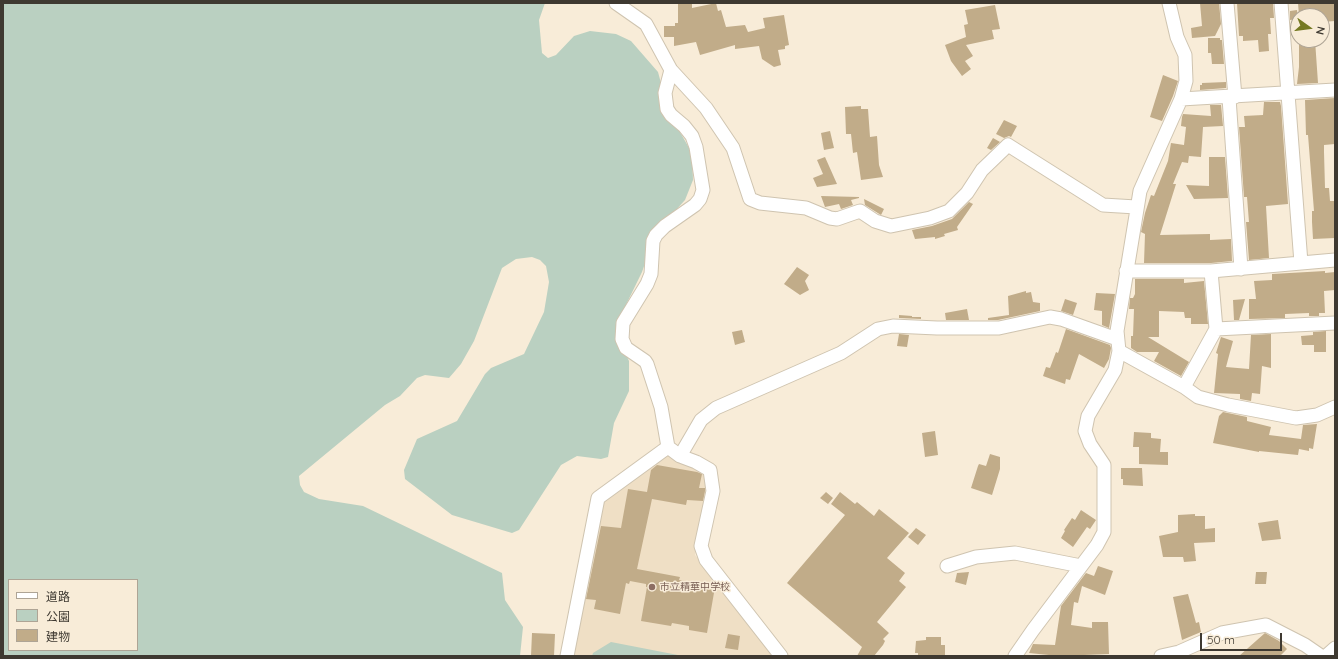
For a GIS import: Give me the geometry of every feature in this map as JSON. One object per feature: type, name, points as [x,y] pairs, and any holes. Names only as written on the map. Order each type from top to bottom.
[{"type":"street","points":[[616,3],[646,24],[671,70],[706,108],[733,148],[750,199],[760,203],[806,208],[830,218],[837,219],[860,211],[875,221],[891,226],[930,218],[949,211],[967,193],[982,170],[1008,145],[1103,205],[1136,207]]},
{"type":"street","points":[[1015,656],[1097,545],[1104,532],[1104,465],[1090,444],[1085,431],[1088,416],[1115,370],[1118,345],[1117,331],[1136,207],[1140,190],[1181,99],[1186,81],[1184,55],[1177,37],[1169,3]]},
{"type":"street","points":[[1227,3],[1241,269]]},
{"type":"street","points":[[1281,3],[1301,263]]},
{"type":"street","points":[[671,70],[665,93],[667,109],[692,136],[696,147],[703,190],[700,200],[695,205],[665,226],[656,235],[653,242],[651,274],[647,284],[623,323],[621,332],[626,348],[646,361],[662,406],[668,447],[680,456],[696,462],[710,470],[713,491],[702,546],[706,560],[781,656]]},
{"type":"street","points":[[1181,99],[1335,90]]},
{"type":"street","points":[[1126,271],[1211,271],[1335,260]]},
{"type":"street","points":[[1184,387],[1216,329],[1211,271]]},
{"type":"street","points":[[680,456],[701,420],[716,408],[841,353],[878,329],[892,326],[999,328],[1050,317],[1061,318],[1118,345],[1198,397],[1228,405],[1296,418],[1317,415],[1335,407]]},
{"type":"street","points":[[1216,329],[1335,323]]},
{"type":"street","points":[[567,656],[598,498],[668,447]]},
{"type":"street","points":[[947,566],[976,557],[1015,553],[1081,566]]},
{"type":"street","points":[[1161,656],[1179,652],[1222,633],[1266,625],[1305,645],[1321,656]]},
{"type":"street","points":[[1326,656],[1335,648]]},
{"type":"street","points":[[1015,656],[1020,656]]},
{"type":"shaded area","name":"市立精華中学校","points":[[667,455],[706,471],[708,485],[695,555],[775,656],[570,656],[601,502]]},
{"type":"green space","points":[[3,3],[545,3],[539,20],[542,53],[548,58],[556,55],[574,36],[590,31],[616,34],[631,41],[658,72],[669,113],[692,153],[693,180],[685,200],[656,232],[642,272],[622,313],[622,346],[629,361],[629,391],[614,423],[608,457],[601,459],[577,456],[561,465],[519,530],[512,533],[452,515],[405,479],[404,470],[417,439],[457,421],[485,374],[491,368],[524,354],[544,312],[549,282],[546,266],[540,260],[532,257],[516,259],[502,268],[474,341],[461,364],[449,378],[425,375],[417,378],[400,396],[385,405],[299,476],[300,485],[304,492],[319,499],[363,506],[502,573],[505,600],[523,627],[520,656],[3,656]]},
{"type":"green space","points":[[611,642],[683,656],[592,656],[593,653]]},
{"type":"building","points":[[678,3],[692,3],[692,8],[716,3],[718,11],[721,10],[726,27],[745,25],[748,32],[765,28],[763,18],[784,15],[789,45],[785,46],[785,49],[778,50],[781,65],[774,67],[762,59],[759,46],[735,49],[735,45],[700,55],[696,42],[674,46],[674,37],[664,37],[664,26],[675,26],[675,23],[678,23]]},
{"type":"building","points":[[1200,3],[1219,3],[1221,24],[1215,36],[1192,38],[1191,28],[1202,26]]},
{"type":"building","points":[[1237,3],[1273,3],[1274,18],[1270,18],[1271,34],[1268,34],[1269,51],[1259,52],[1258,40],[1243,41],[1243,36],[1239,36]]},
{"type":"building","points":[[1298,3],[1335,3],[1335,21],[1330,21],[1330,8],[1298,8]]},
{"type":"building","points":[[995,5],[1000,29],[992,30],[994,39],[966,45],[973,56],[965,61],[971,69],[962,76],[951,61],[945,45],[966,37],[964,25],[968,24],[965,10]]},
{"type":"building","points":[[1208,38],[1220,38],[1220,40],[1222,40],[1224,64],[1212,64],[1211,53],[1208,53]]},
{"type":"building","points":[[1299,48],[1316,48],[1318,83],[1297,84]]},
{"type":"building","points":[[1163,75],[1178,81],[1162,121],[1150,117]]},
{"type":"building","points":[[1226,82],[1226,88],[1200,90],[1200,85],[1202,85],[1202,83]]},
{"type":"building","points":[[1335,98],[1335,144],[1324,145],[1324,152],[1325,188],[1329,188],[1330,201],[1335,201],[1335,238],[1313,239],[1312,211],[1314,211],[1308,135],[1306,135],[1305,100]]},
{"type":"building","points":[[1264,102],[1280,102],[1281,106],[1288,204],[1266,206],[1269,258],[1249,260],[1246,222],[1249,222],[1247,197],[1244,197],[1239,127],[1245,127],[1244,116],[1263,115]]},
{"type":"building","points":[[1210,105],[1221,105],[1223,126],[1203,127],[1201,157],[1189,156],[1188,163],[1182,162],[1173,184],[1176,184],[1160,235],[1210,234],[1210,240],[1231,239],[1232,261],[1211,263],[1144,263],[1145,234],[1141,232],[1145,213],[1151,195],[1154,196],[1168,161],[1171,143],[1184,145],[1186,127],[1181,126],[1183,114],[1211,116]]},
{"type":"building","points":[[861,106],[861,109],[868,109],[870,137],[877,136],[879,165],[883,177],[861,180],[857,152],[853,153],[851,134],[846,134],[845,107]]},
{"type":"building","points":[[1004,120],[1017,126],[1011,137],[1009,136],[1004,138],[996,134]]},
{"type":"building","points":[[830,131],[834,148],[824,150],[821,133]]},
{"type":"building","points":[[993,138],[1000,142],[991,150],[987,148]]},
{"type":"building","points":[[825,157],[837,184],[817,187],[813,178],[823,174],[817,160]]},
{"type":"building","points":[[1209,157],[1225,157],[1228,198],[1194,199],[1186,185],[1209,186]]},
{"type":"building","points":[[821,196],[859,198],[851,200],[853,205],[841,209],[839,204],[825,207]]},
{"type":"building","points":[[864,199],[884,209],[881,215],[865,205]]},
{"type":"building","points":[[969,202],[973,204],[957,227],[958,230],[944,234],[945,236],[935,239],[935,237],[915,239],[912,230],[932,226],[952,219]]},
{"type":"building","points":[[797,267],[809,275],[805,281],[809,290],[800,295],[784,284]]},
{"type":"building","points":[[1325,271],[1325,273],[1335,272],[1335,290],[1324,291],[1325,313],[1319,313],[1319,316],[1309,316],[1309,313],[1285,314],[1285,318],[1249,319],[1249,299],[1256,299],[1254,281],[1272,280],[1272,274]]},
{"type":"building","points":[[1135,279],[1184,279],[1184,283],[1204,281],[1208,324],[1191,324],[1191,318],[1185,318],[1184,312],[1159,311],[1159,337],[1148,337],[1189,362],[1181,376],[1154,361],[1159,352],[1137,352],[1131,348],[1134,309],[1129,309],[1130,298],[1133,298],[1135,294]]},
{"type":"building","points":[[1026,291],[1026,293],[1031,292],[1033,302],[1040,303],[1040,311],[998,320],[988,320],[988,318],[1009,315],[1008,296]]},
{"type":"building","points":[[1096,293],[1115,294],[1109,328],[1102,325],[1102,311],[1094,310]]},
{"type":"building","points":[[1065,299],[1077,303],[1073,315],[1061,311]]},
{"type":"building","points":[[1245,299],[1239,320],[1234,320],[1233,300]]},
{"type":"building","points":[[967,309],[969,320],[946,320],[945,313]]},
{"type":"building","points":[[899,315],[921,317],[921,319],[899,318]]},
{"type":"building","points":[[1066,329],[1110,345],[1111,348],[1109,359],[1104,368],[1079,354],[1070,380],[1066,379],[1065,384],[1043,376],[1046,367],[1050,368],[1056,352],[1058,353]]},
{"type":"building","points":[[742,330],[745,342],[735,345],[732,332]]},
{"type":"building","points":[[1326,331],[1326,352],[1314,352],[1314,345],[1302,345],[1301,336],[1313,335],[1313,332]]},
{"type":"building","points":[[899,334],[909,335],[907,347],[897,346]]},
{"type":"building","points":[[1271,334],[1271,368],[1262,366],[1260,394],[1252,393],[1251,401],[1240,399],[1240,394],[1214,393],[1218,354],[1216,353],[1221,337],[1233,341],[1226,367],[1249,369],[1251,335]]},
{"type":"building","points":[[1223,412],[1247,417],[1247,421],[1271,427],[1269,435],[1301,439],[1303,425],[1317,424],[1313,449],[1309,448],[1309,451],[1299,449],[1298,455],[1259,452],[1213,443],[1219,416]]},
{"type":"building","points":[[935,431],[938,455],[925,457],[922,433]]},
{"type":"building","points":[[1134,432],[1151,433],[1151,438],[1161,439],[1160,452],[1168,452],[1168,465],[1139,464],[1139,447],[1133,447]]},
{"type":"building","points":[[990,454],[1000,457],[1000,469],[992,495],[971,488],[979,464],[986,466]]},
{"type":"building","points":[[657,465],[702,474],[699,488],[705,488],[705,491],[703,501],[687,500],[686,505],[652,499],[637,569],[680,577],[679,580],[715,587],[707,633],[689,630],[689,626],[672,623],[671,626],[641,621],[647,587],[646,584],[630,581],[629,584],[626,583],[620,614],[594,609],[596,600],[586,599],[601,526],[621,528],[628,489],[647,492],[651,470]]},
{"type":"building","points":[[1121,468],[1142,468],[1143,486],[1123,485],[1123,479],[1121,479]]},
{"type":"building","points":[[826,492],[833,498],[828,504],[820,498]]},
{"type":"building","points":[[840,492],[855,504],[857,502],[874,516],[879,509],[909,533],[887,558],[905,573],[899,581],[906,587],[877,622],[889,633],[883,639],[885,641],[883,645],[874,656],[857,656],[862,647],[787,583],[845,515],[831,504]]},
{"type":"building","points":[[1081,510],[1096,520],[1090,529],[1087,527],[1073,547],[1061,538],[1065,531],[1064,530],[1072,518],[1075,520]]},
{"type":"building","points":[[1195,514],[1195,516],[1205,516],[1205,529],[1215,528],[1215,542],[1194,543],[1196,561],[1184,562],[1183,557],[1163,557],[1159,536],[1178,532],[1178,515]]},
{"type":"building","points":[[1278,520],[1281,539],[1262,541],[1258,523]]},
{"type":"building","points":[[916,528],[926,535],[918,545],[908,537]]},
{"type":"building","points":[[1098,566],[1113,571],[1105,595],[1082,586],[1078,603],[1074,602],[1071,625],[1092,628],[1092,622],[1108,622],[1109,654],[1059,656],[1029,653],[1033,644],[1055,645],[1061,606],[1086,573],[1094,576]]},
{"type":"building","points":[[969,572],[966,585],[955,582],[957,573]]},
{"type":"building","points":[[1256,572],[1267,572],[1266,584],[1255,584]]},
{"type":"building","points":[[1188,594],[1196,623],[1199,622],[1201,632],[1182,640],[1173,597]]},
{"type":"building","points":[[532,633],[555,634],[554,656],[531,656]]},
{"type":"building","points":[[1265,633],[1279,641],[1287,649],[1280,656],[1239,656]]},
{"type":"building","points":[[728,634],[740,636],[738,650],[725,648]]},
{"type":"building","points":[[926,637],[941,637],[941,645],[945,645],[945,656],[918,656],[918,653],[915,653],[916,641],[926,640]]},
{"type":"place","name":"市立精華中学校","points":[[652,587]]}]
